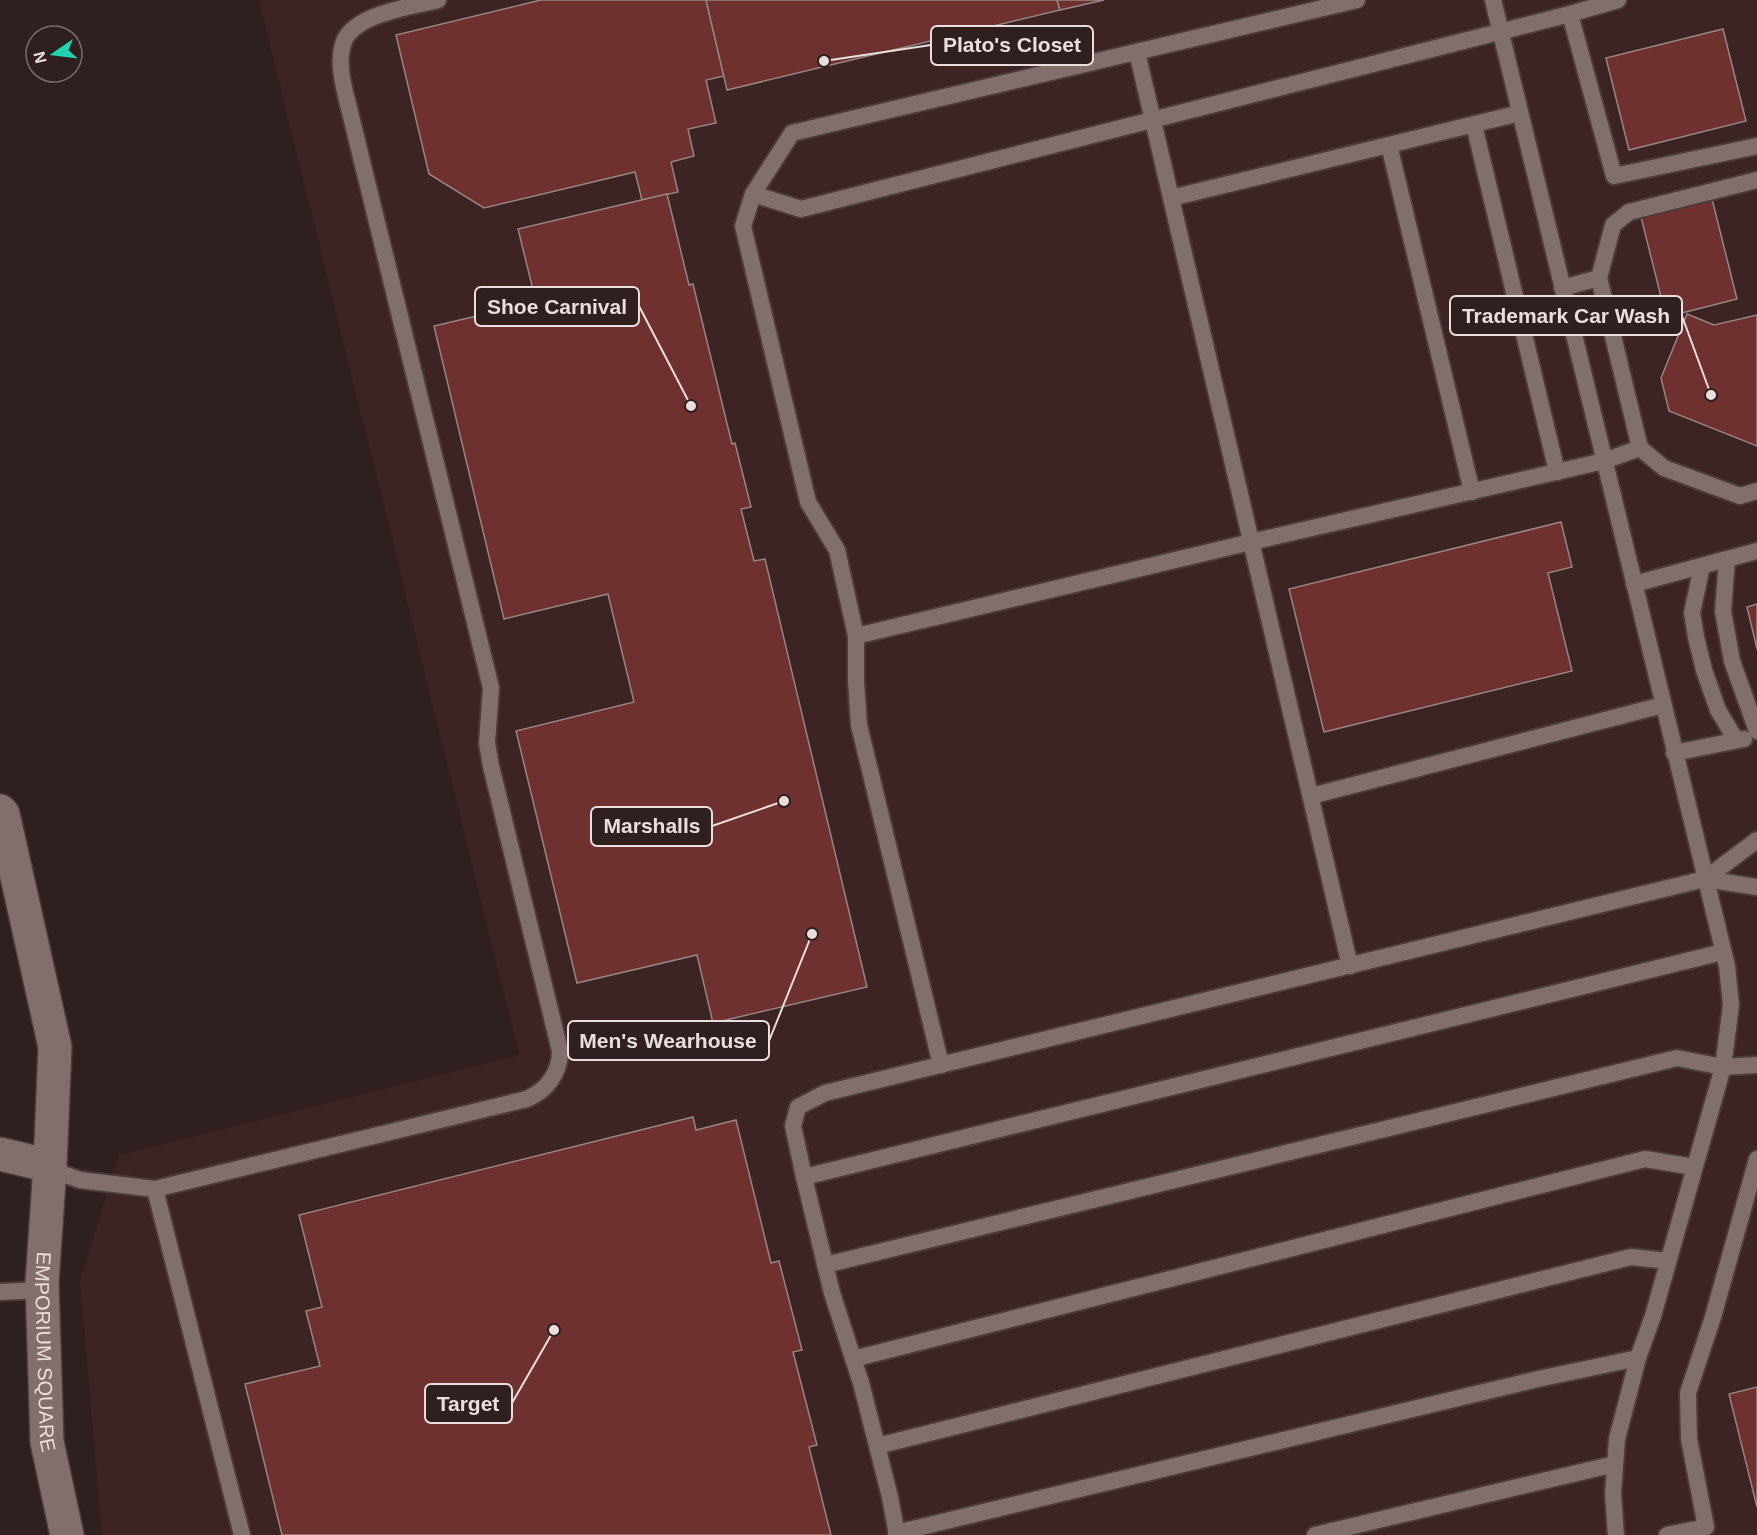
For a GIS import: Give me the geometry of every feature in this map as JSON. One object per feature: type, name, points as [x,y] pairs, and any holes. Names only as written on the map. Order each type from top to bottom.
[{"type":"street","name":"EMPORIUM SQUARE","points":[[0,811],[3,814],[55,1047],[42,1290],[47,1442],[67,1535]]},
{"type":"street","points":[[0,1154],[50,1166]]},
{"type":"lane","points":[[50,1166],[80,1180],[155,1189],[527,1099],[541,1092],[549,1084],[560,1063],[561,1051],[490,766],[486,743],[491,688],[353,127],[342,72],[344,41],[351,31],[365,21],[380,15],[438,0]]},
{"type":"lane","points":[[941,1065],[859,725],[856,636],[837,550],[808,502],[743,226],[753,194],[792,133],[1357,0]]},
{"type":"lane","points":[[1492,0],[1723,952],[1731,1005],[1723,1067],[1653,1316],[1638,1358],[1617,1439],[1613,1494],[1616,1535]]},
{"type":"lane","points":[[753,194],[801,209],[1153,121],[1618,0]]},
{"type":"lane","points":[[1570,14],[1614,176],[1757,146]]},
{"type":"lane","points":[[1137,52],[1350,966]]},
{"type":"lane","points":[[1171,198],[1520,113]]},
{"type":"lane","points":[[1474,124],[1557,472]]},
{"type":"lane","points":[[1389,145],[1472,492]]},
{"type":"lane","points":[[1757,180],[1629,212],[1613,225],[1599,278],[1640,448],[1664,468],[1740,496],[1757,492]]},
{"type":"lane","points":[[1562,288],[1599,278]]},
{"type":"lane","points":[[856,636],[1604,461],[1640,448]]},
{"type":"lane","points":[[1634,584],[1757,551]]},
{"type":"lane","points":[[1727,559],[1723,611],[1730,651],[1757,731]]},
{"type":"lane","points":[[1702,566],[1692,613],[1696,637],[1704,670],[1718,710],[1736,740]]},
{"type":"lane","points":[[1311,796],[1663,705]]},
{"type":"lane","points":[[1674,753],[1757,736]]},
{"type":"lane","points":[[1705,879],[1757,840]]},
{"type":"lane","points":[[1638,1358],[1526,1382],[897,1534],[877,1446],[825,1265],[793,1126],[798,1107],[825,1093],[1705,879],[1757,887]]},
{"type":"lane","points":[[804,1177],[1723,952]]},
{"type":"lane","points":[[825,1265],[1677,1058],[1723,1067],[1757,1065]]},
{"type":"lane","points":[[853,1359],[1645,1159],[1694,1167]]},
{"type":"lane","points":[[1667,1535],[1708,1531],[1689,1439],[1688,1393],[1713,1317],[1757,1159]]},
{"type":"lane","points":[[155,1189],[242,1535]]},
{"type":"lane","points":[[877,1446],[1631,1257],[1668,1261]]},
{"type":"lane","points":[[0,1292],[42,1290]]},
{"type":"lane","points":[[1315,1535],[1615,1464]]},
{"type":"shaded area","points":[[259,0],[1757,0],[1757,1535],[102,1535],[80,1281],[119,1155],[519,1055]]},
{"type":"building","points":[[541,0],[706,0],[724,76],[706,80],[716,123],[688,129],[694,156],[671,162],[678,192],[642,200],[635,172],[484,208],[429,174],[396,35]]},
{"type":"building","points":[[706,0],[1057,0],[1060,10],[727,90]]},
{"type":"building","points":[[1057,0],[1104,0],[1060,10]]},
{"type":"building","points":[[1723,29],[1746,121],[1629,150],[1606,58]]},
{"type":"building","points":[[667,194],[689,285],[693,284],[732,444],[735,443],[751,507],[741,509],[754,561],[765,559],[867,987],[713,1023],[697,955],[577,983],[516,731],[634,702],[608,594],[504,619],[434,326],[536,302],[518,229]]},
{"type":"building","points":[[1712,199],[1737,299],[1666,317],[1641,217]]},
{"type":"building","points":[[1687,314],[1714,325],[1757,315],[1757,446],[1669,411],[1661,378]]},
{"type":"building","points":[[1561,522],[1572,567],[1548,573],[1572,671],[1324,732],[1289,589]]},
{"type":"building","points":[[1757,604],[1757,649],[1747,607]]},
{"type":"building","points":[[693,1117],[696,1130],[736,1120],[771,1263],[779,1261],[802,1350],[793,1352],[817,1445],[809,1447],[831,1535],[282,1535],[245,1384],[320,1366],[306,1311],[322,1307],[299,1215]]},
{"type":"building","points":[[1757,1387],[1757,1507],[1729,1394]]},
{"type":"place","name":"Plato's Closet","points":[[824,61]]},
{"type":"place","name":"Trademark Car Wash","points":[[1711,395]]},
{"type":"place","name":"Shoe Carnival","points":[[691,406]]},
{"type":"place","name":"Marshalls","points":[[784,801]]},
{"type":"place","name":"Men's Wearhouse","points":[[812,934]]},
{"type":"place","name":"Target","points":[[554,1330]]}]
